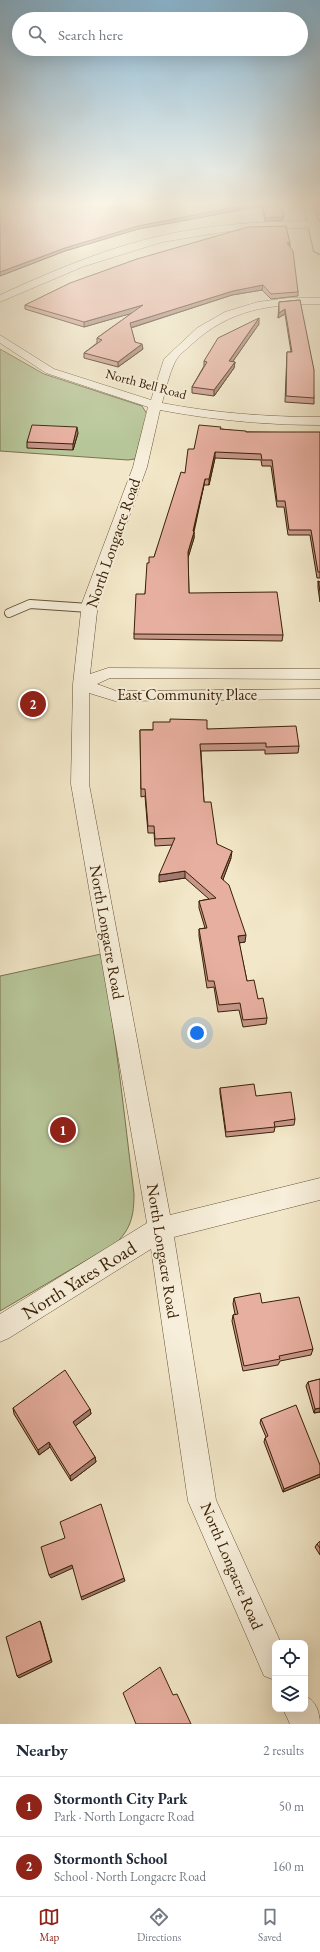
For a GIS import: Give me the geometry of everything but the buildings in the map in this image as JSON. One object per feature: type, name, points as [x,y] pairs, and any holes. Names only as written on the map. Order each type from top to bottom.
[{"type":"street","points":[[0,299],[35,282]]},
{"type":"street","name":"North Longacre Road","points":[[272,1658],[202,1501],[160,1229],[80,784],[81,684],[89,608],[140,467],[155,405],[170,359],[201,330],[229,314],[258,305],[288,301],[320,301]]},
{"type":"street","name":"North Bell Road","points":[[0,338],[50,372],[155,405],[190,412],[282,421],[320,422]]},
{"type":"street","name":"East Community Place","points":[[81,684],[108,673],[320,674]]},
{"type":"street","name":"East Community Place","points":[[81,684],[115,696],[320,694]]},
{"type":"street","name":"North Yates Road","points":[[0,1330],[160,1229],[320,1189]]},
{"type":"street","points":[[301,1712],[308,1724]]},
{"type":"lane","points":[[9,613],[30,604],[89,608]]},
{"type":"green space","points":[[0,349],[44,374],[142,406],[147,414],[135,459],[128,460],[0,451]]},
{"type":"green space","points":[[101,954],[115,1044],[134,1194],[131,1221],[121,1238],[116,1243],[0,1311],[0,976]]},
{"type":"place","name":"Stormonth School","points":[[33,704]]},
{"type":"place","name":"Stormonth City Park","points":[[63,1130]]}]
